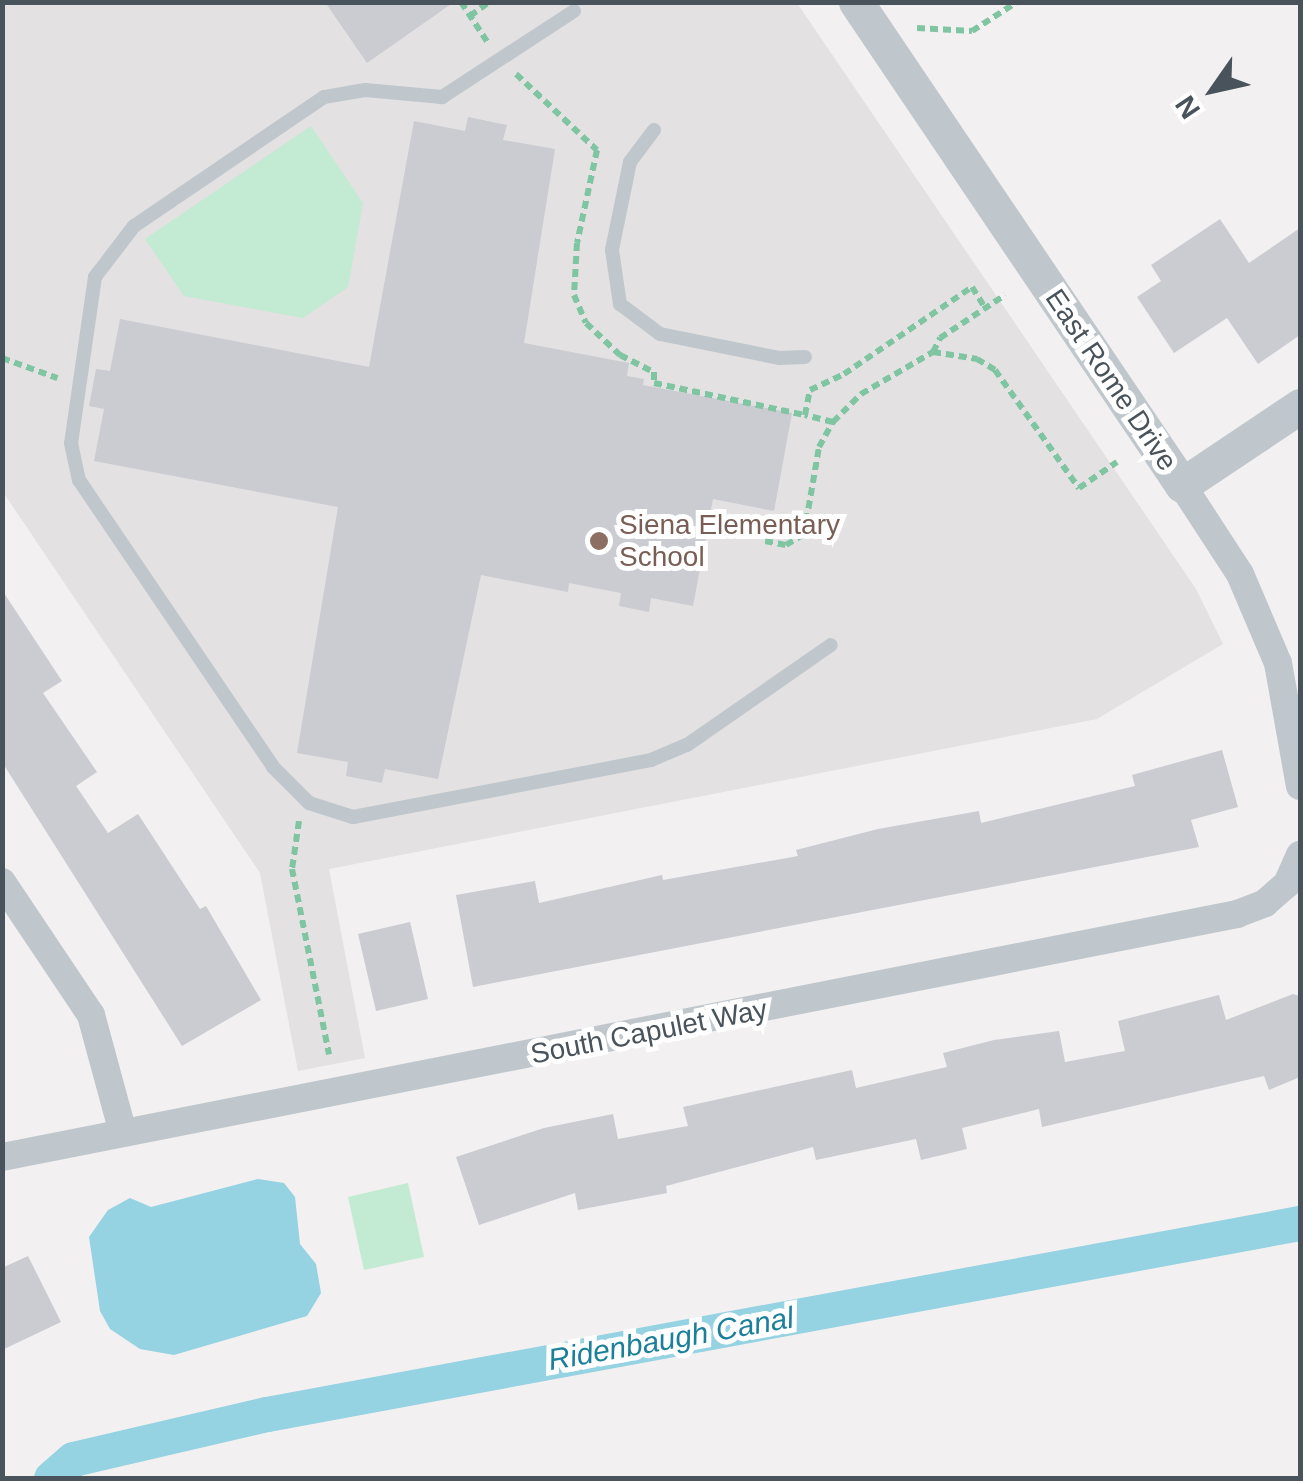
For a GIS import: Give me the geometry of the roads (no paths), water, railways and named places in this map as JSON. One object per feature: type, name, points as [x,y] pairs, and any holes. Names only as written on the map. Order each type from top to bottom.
[{"type":"street","name":"East Rome Drive","points":[[856,2],[1240,574],[1278,663],[1300,786]]},
{"type":"street","points":[[1182,485],[1300,406]]},
{"type":"street","name":"South Capulet Way","points":[[2,1156],[122,1129],[569,1049],[1237,914],[1266,903],[1287,884],[1300,855]]},
{"type":"street","points":[[2,882],[91,1015],[122,1129]]},
{"type":"lane","points":[[574,11],[442,97],[365,90],[324,97],[134,226],[95,277],[71,443],[80,480],[272,766],[310,803],[354,817],[651,760],[687,745],[831,646]]},
{"type":"lane","points":[[654,130],[630,162],[612,250],[620,304],[660,334],[779,358],[805,357]]},
{"type":"water","points":[[258,1179],[284,1183],[295,1197],[300,1244],[316,1264],[321,1293],[307,1316],[174,1355],[140,1349],[110,1329],[100,1311],[89,1237],[108,1210],[130,1198],[151,1207]]},
{"type":"waterway","name":"Ridenbaugh Canal","points":[[51,1478],[73,1459],[267,1414],[1300,1223]]},
{"type":"place","name":"Siena Elementary School","points":[[599,541]]}]
